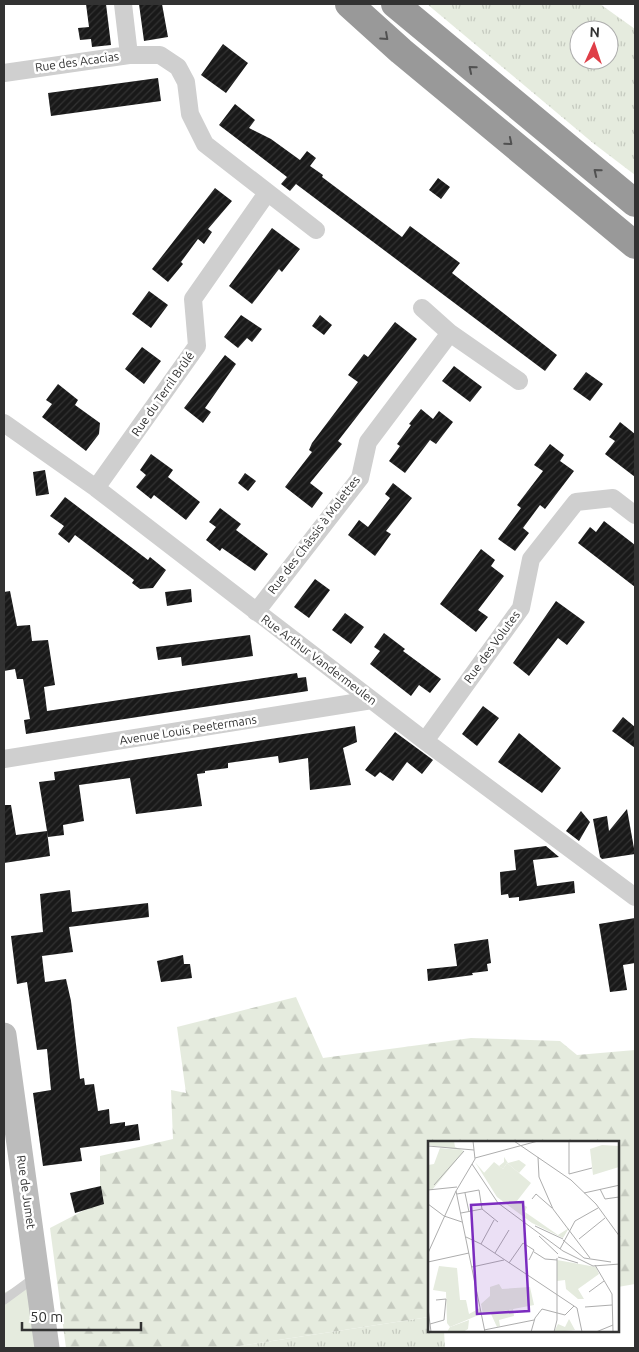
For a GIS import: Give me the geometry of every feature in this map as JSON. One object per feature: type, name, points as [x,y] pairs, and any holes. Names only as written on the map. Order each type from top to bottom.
[{"type":"highway","points":[[349,4],[416,64],[635,245]]},
{"type":"highway","points":[[395,4],[635,203]]},
{"type":"street","name":"Rue des Acacias","points":[[4,73],[129,55],[123,4]]},
{"type":"street","points":[[129,55],[160,55],[178,67],[186,82],[190,114],[205,144],[316,230]]},
{"type":"street","name":"Rue du Terril Brûlé","points":[[96,488],[197,346],[193,299],[267,192]]},
{"type":"street","points":[[422,308],[450,333],[519,381]]},
{"type":"street","name":"Rue des Châssis à Molettes","points":[[256,612],[360,478],[368,442],[450,333]]},
{"type":"street","name":"Rue Arthur Vandermeulen","points":[[4,423],[96,488],[425,741],[635,897]]},
{"type":"street","name":"Rue des Volutes","points":[[425,741],[521,608],[531,559],[576,502],[613,498],[635,515]]},
{"type":"street","name":"Avenue Louis Peetermans","points":[[4,758],[372,700]]},
{"type":"street","name":"Rue de Jumet","points":[[4,1035],[47,1348]]},
{"type":"lane","points":[[4,1300],[37,1275]]},
{"type":"green space","points":[[427,4],[600,4],[635,29],[635,175],[593,143]]},
{"type":"green space","points":[[296,997],[323,1058],[471,1038],[560,1041],[577,1055],[635,1050],[635,1284],[619,1287],[619,1141],[428,1141],[428,1317],[226,1348],[66,1348],[50,1228],[100,1202],[100,1156],[173,1139],[171,1090],[186,1093],[177,1027]]},
{"type":"green space","points":[[37,1275],[47,1348],[4,1348],[4,1293]]},
{"type":"green space","points":[[428,1317],[428,1332],[444,1332],[445,1348],[226,1348]]},
{"type":"building","points":[[86,4],[106,4],[111,45],[92,47],[91,39],[80,40],[78,28],[89,27]]},
{"type":"building","points":[[139,4],[162,4],[168,37],[144,41]]},
{"type":"building","points":[[223,44],[248,63],[226,93],[201,75]]},
{"type":"building","points":[[158,78],[161,101],[51,116],[48,93]]},
{"type":"building","points":[[235,104],[255,120],[249,128],[271,139],[300,160],[307,151],[316,158],[310,166],[323,175],[322,177],[402,237],[410,226],[460,263],[452,273],[557,355],[545,371],[296,184],[290,191],[281,184],[287,177],[219,125]]},
{"type":"building","points":[[438,178],[450,187],[441,199],[429,190]]},
{"type":"building","points":[[215,188],[232,201],[208,229],[212,232],[204,244],[198,239],[181,262],[183,264],[168,282],[152,269]]},
{"type":"building","points":[[272,228],[300,249],[282,272],[279,269],[252,304],[229,286]]},
{"type":"building","points":[[149,291],[168,305],[151,328],[132,314]]},
{"type":"building","points":[[241,315],[262,329],[252,342],[247,338],[238,348],[224,337]]},
{"type":"building","points":[[320,315],[332,325],[324,335],[312,326]]},
{"type":"building","points":[[395,322],[417,339],[338,441],[342,444],[310,483],[323,493],[312,508],[285,487],[312,452],[309,450],[312,443],[358,382],[348,375],[364,354],[368,357]]},
{"type":"building","points":[[142,347],[161,361],[144,384],[125,369]]},
{"type":"building","points":[[225,355],[236,364],[205,408],[211,412],[203,423],[184,408]]},
{"type":"building","points":[[454,366],[482,387],[470,402],[442,381]]},
{"type":"building","points":[[586,372],[603,384],[590,401],[573,389]]},
{"type":"building","points":[[58,384],[78,400],[75,405],[100,423],[99,434],[86,451],[42,417],[52,404],[46,400]]},
{"type":"building","points":[[421,409],[433,419],[439,411],[453,422],[436,444],[430,440],[405,473],[389,461],[400,446],[397,444],[411,425],[409,424]]},
{"type":"building","points":[[620,422],[635,434],[635,477],[605,454],[615,441],[609,437]]},
{"type":"building","points":[[550,444],[564,455],[560,461],[574,471],[545,509],[540,505],[523,528],[529,533],[515,551],[498,539],[521,508],[517,505],[543,471],[534,465]]},
{"type":"building","points":[[151,454],[173,470],[168,477],[200,502],[186,520],[154,495],[151,499],[136,487],[146,475],[140,470]]},
{"type":"building","points":[[45,470],[49,494],[36,496],[33,472]]},
{"type":"building","points":[[245,473],[256,481],[248,491],[238,483]]},
{"type":"building","points":[[393,483],[412,498],[386,531],[391,534],[375,556],[348,535],[359,520],[368,527],[390,498],[385,494]]},
{"type":"building","points":[[65,497],[148,560],[150,557],[166,570],[153,588],[140,589],[132,583],[134,580],[75,535],[69,543],[58,534],[64,526],[50,516]]},
{"type":"building","points":[[220,508],[241,524],[236,530],[268,554],[255,571],[222,548],[220,551],[206,540],[216,527],[209,522]]},
{"type":"building","points":[[604,521],[635,545],[635,587],[578,543],[590,527],[596,532]]},
{"type":"building","points":[[481,549],[495,560],[491,566],[504,576],[478,610],[488,617],[476,632],[440,604]]},
{"type":"building","points":[[315,579],[330,590],[309,618],[294,607]]},
{"type":"building","points":[[191,589],[192,602],[167,606],[165,592]]},
{"type":"building","points":[[10,591],[17,626],[30,625],[32,641],[48,640],[55,685],[44,687],[47,711],[297,673],[298,678],[306,677],[308,691],[26,734],[24,720],[30,719],[23,679],[17,679],[15,669],[4,671],[4,592]]},
{"type":"building","points":[[556,601],[585,622],[567,645],[558,638],[529,676],[513,663]]},
{"type":"building","points":[[345,613],[364,627],[351,644],[332,630]]},
{"type":"building","points":[[384,633],[405,649],[403,651],[441,679],[430,693],[419,685],[411,696],[370,664],[380,651],[374,647]]},
{"type":"building","points":[[250,635],[253,656],[182,666],[181,657],[158,660],[156,647]]},
{"type":"building","points":[[483,706],[499,718],[477,746],[462,734]]},
{"type":"building","points":[[623,717],[635,727],[635,748],[612,731]]},
{"type":"building","points":[[355,726],[357,742],[343,748],[351,785],[310,790],[308,758],[279,763],[278,756],[228,763],[228,768],[197,774],[202,806],[136,814],[130,778],[79,785],[84,821],[63,825],[64,835],[48,837],[39,782],[55,780],[54,772]]},
{"type":"building","points":[[395,732],[433,760],[422,774],[407,762],[393,781],[380,772],[375,777],[365,770]]},
{"type":"building","points":[[519,733],[561,768],[542,793],[498,762]]},
{"type":"building","points":[[4,805],[11,805],[16,835],[47,831],[50,856],[4,863]]},
{"type":"building","points":[[627,809],[635,854],[602,859],[600,857],[593,819],[607,816],[609,831]]},
{"type":"building","points":[[581,811],[590,822],[579,841],[566,831]]},
{"type":"building","points":[[546,846],[559,857],[533,860],[537,886],[574,881],[575,893],[519,901],[519,897],[509,898],[508,894],[501,895],[500,872],[516,870],[514,850]]},
{"type":"building","points":[[70,890],[72,912],[148,903],[149,917],[69,927],[73,952],[42,956],[45,982],[66,979],[71,1001],[80,1079],[84,1078],[85,1085],[94,1084],[98,1111],[109,1109],[110,1124],[125,1122],[125,1126],[138,1124],[140,1140],[80,1148],[82,1161],[43,1166],[33,1093],[51,1090],[47,1049],[37,1050],[27,982],[17,984],[11,936],[43,932],[40,894]]},
{"type":"building","points":[[635,918],[635,963],[623,965],[627,990],[610,992],[599,924]]},
{"type":"building","points":[[488,939],[491,963],[487,964],[488,971],[428,981],[427,969],[457,966],[454,944]]},
{"type":"building","points":[[183,955],[184,964],[190,964],[192,978],[161,982],[157,961]]},
{"type":"building","points":[[101,1186],[104,1204],[75,1213],[70,1193]]}]
